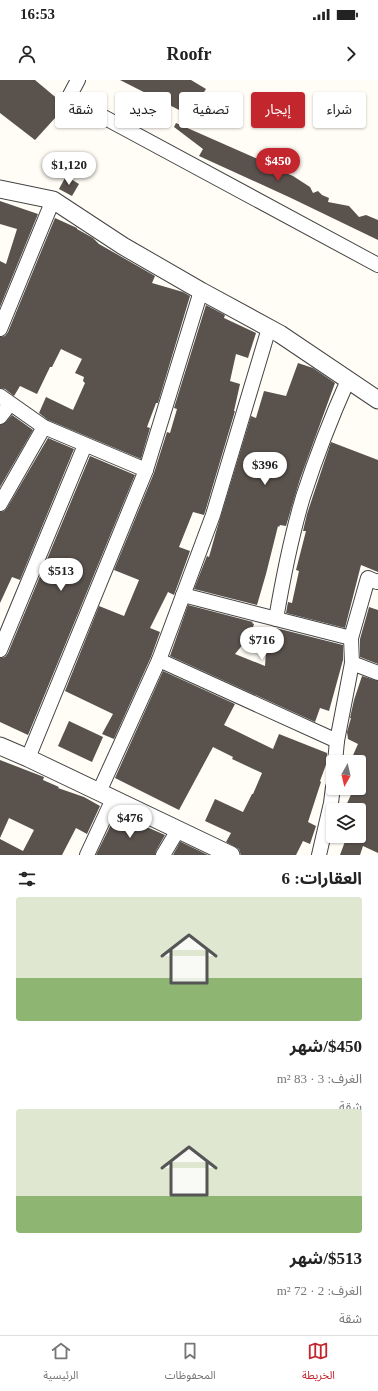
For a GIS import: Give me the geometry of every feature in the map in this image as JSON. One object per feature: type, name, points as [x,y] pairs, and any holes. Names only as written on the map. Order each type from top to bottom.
[{"type":"street","points":[[78,80],[70,95],[85,107],[378,265]]},
{"type":"street","points":[[0,189],[53,200],[123,246],[269,328],[378,400]]},
{"type":"street","points":[[0,329],[53,200]]},
{"type":"street","points":[[28,758],[146,470],[201,291]]},
{"type":"street","points":[[87,855],[106,795],[159,660],[213,515],[269,328]]},
{"type":"street","points":[[276,619],[292,537],[303,497],[329,425],[348,380]]},
{"type":"street","points":[[0,417],[5,400],[44,427],[146,470]]},
{"type":"street","points":[[0,504],[44,427]]},
{"type":"street","points":[[0,650],[85,444]]},
{"type":"street","points":[[336,755],[352,663],[351,638],[368,578],[377,582],[378,581]]},
{"type":"street","points":[[183,595],[351,638]]},
{"type":"street","points":[[159,660],[338,741]]},
{"type":"street","points":[[352,663],[378,674]]},
{"type":"street","points":[[0,746],[231,855]]},
{"type":"street","points":[[319,855],[332,795]]},
{"type":"street","points":[[163,855],[178,830]]},
{"type":"building","points":[[0,80],[35,80],[55,97],[55,118],[35,140],[0,113]]},
{"type":"building","points":[[120,80],[191,80],[206,89],[204,92],[179,92],[179,110],[171,106],[171,92],[144,92]]},
{"type":"building","points":[[176,123],[179,124],[179,128],[187,128],[260,160],[269,168],[274,168],[293,176],[310,187],[313,193],[318,191],[322,195],[329,198],[328,202],[349,206],[359,217],[366,215],[378,220],[378,240],[199,156],[203,149],[174,127]]},
{"type":"building","points":[[66,176],[79,184],[72,196],[59,189]]},
{"type":"building","points":[[0,201],[38,214],[0,307],[0,261],[6,264],[17,229],[0,224]]},
{"type":"building","points":[[55,218],[77,228],[93,238],[99,244],[155,276],[152,283],[183,292],[190,296],[158,403],[156,403],[147,427],[150,428],[141,459],[48,420],[39,413],[46,397],[73,410],[85,383],[83,381],[84,377],[75,373],[82,359],[61,349],[52,367],[50,367],[37,394],[20,386],[14,396],[5,389],[0,388],[0,337],[5,336],[8,332]]},
{"type":"building","points":[[206,305],[225,315],[224,318],[256,333],[248,358],[236,354],[230,381],[240,384],[235,411],[205,512],[204,515],[193,512],[179,547],[190,551],[174,595],[168,592],[150,628],[160,632],[151,657],[114,739],[102,734],[113,714],[65,691],[99,606],[124,616],[139,580],[114,570],[154,473],[167,432],[170,433],[177,409],[174,408]]},
{"type":"building","points":[[298,363],[313,368],[335,383],[300,479],[286,526],[278,526],[257,605],[194,589],[207,556],[209,557],[251,416],[256,418],[264,391],[286,396]]},
{"type":"building","points":[[12,415],[33,430],[0,487],[0,425],[6,422]]},
{"type":"building","points":[[48,438],[74,449],[20,580],[12,577],[0,603],[0,512],[7,508]]},
{"type":"building","points":[[331,442],[378,460],[378,572],[361,565],[345,628],[286,613],[288,602],[292,603],[299,571],[296,570],[306,531],[303,531],[307,514]]},
{"type":"building","points":[[90,456],[135,475],[28,735],[0,722],[0,658],[5,657],[8,653]]},
{"type":"building","points":[[188,605],[253,622],[252,623],[254,624],[250,636],[235,654],[265,666],[267,635],[276,628],[343,645],[343,660],[329,711],[320,708],[315,722],[170,656]]},
{"type":"building","points":[[369,607],[378,610],[378,664],[360,657],[360,639]]},
{"type":"building","points":[[163,671],[235,704],[224,725],[273,749],[279,734],[327,753],[326,765],[308,822],[316,826],[310,844],[303,841],[296,855],[241,855],[239,849],[226,842],[231,833],[205,821],[215,799],[243,812],[262,773],[232,759],[233,757],[213,747],[179,810],[115,778]]},
{"type":"building","points":[[362,676],[378,681],[378,853],[363,846],[360,855],[340,855],[344,843],[366,843],[366,803],[347,803],[351,795],[366,795],[366,755],[353,755],[358,744],[348,739],[347,732],[354,700]]},
{"type":"building","points":[[69,721],[103,737],[92,762],[58,746]]},
{"type":"building","points":[[0,760],[44,777],[43,780],[59,787],[58,788],[84,797],[100,806],[87,834],[76,828],[62,855],[0,855],[0,839],[23,851],[34,830],[9,818],[0,838]]},
{"type":"building","points":[[116,814],[165,835],[155,855],[96,855]]},
{"type":"building","points":[[181,842],[208,855],[173,855]]}]
